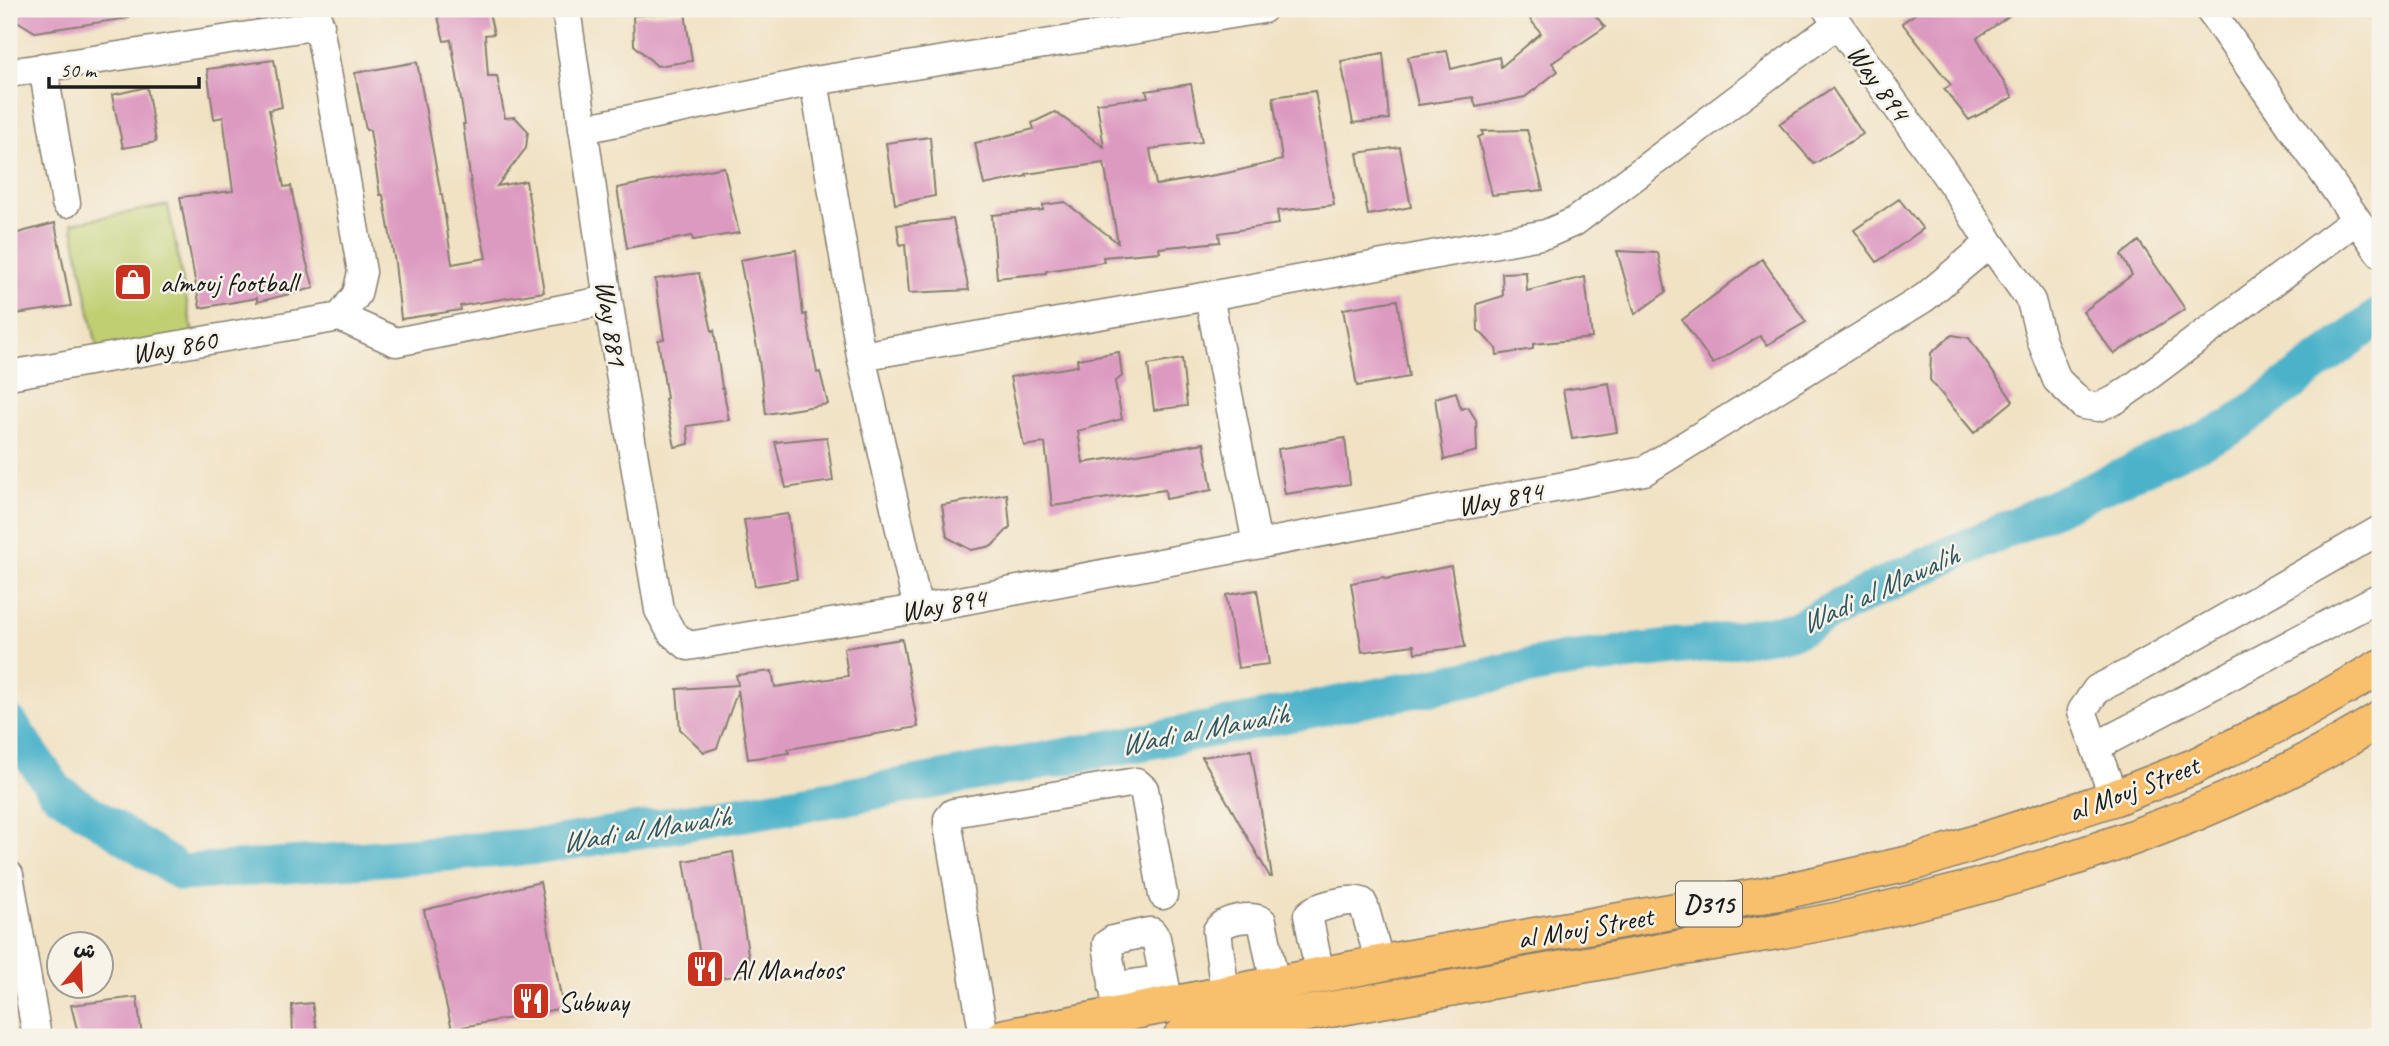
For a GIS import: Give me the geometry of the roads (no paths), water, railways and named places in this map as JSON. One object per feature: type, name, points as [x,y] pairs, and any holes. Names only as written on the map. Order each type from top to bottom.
[{"type":"main road","name":"al Mouj Street","points":[[1004,1037],[1116,1001],[1167,992],[1225,994],[1380,963],[1782,892],[1916,862],[2114,798],[2193,767],[2302,712],[2380,667]]},
{"type":"main road","name":"al Mouj Street","points":[[1181,1037],[1841,919],[1969,890],[2048,867],[2235,797],[2336,747],[2380,719]]},
{"type":"street","name":"Way 881","points":[[566,9],[608,300],[659,610],[672,633]]},
{"type":"street","points":[[583,129],[814,80],[1263,9]]},
{"type":"street","points":[[1990,243],[2031,301],[2042,342],[2057,380],[2083,405],[2098,407],[2372,235],[2209,9]]},
{"type":"street","points":[[861,356],[1209,296],[1546,234],[1561,229],[1574,222],[1832,16]]},
{"type":"street","name":"Way 894","points":[[672,633],[688,646],[918,609],[1644,471],[1924,298],[1990,243],[1956,189],[1832,16]]},
{"type":"street","points":[[9,73],[318,17],[362,272],[357,294],[340,317],[396,342],[608,300]]},
{"type":"street","points":[[43,68],[66,203]]},
{"type":"street","points":[[814,80],[861,356],[918,609]]},
{"type":"street","points":[[1209,296],[1258,544]]},
{"type":"street","name":"Way 860","points":[[9,375],[340,317]]},
{"type":"street","points":[[2114,798],[2082,711],[2097,689],[2143,666],[2380,530]]},
{"type":"street","points":[[2095,747],[2380,597]]},
{"type":"street","points":[[984,1037],[948,826],[948,819],[953,813],[1136,782],[1144,789],[1163,895]]},
{"type":"street","points":[[9,875],[14,943],[37,1037]]},
{"type":"street","points":[[1320,975],[1308,915],[1314,909],[1353,900],[1362,902],[1364,906],[1380,963]]},
{"type":"street","points":[[1225,994],[1217,931],[1218,926],[1225,922],[1255,918],[1262,921],[1275,984]]},
{"type":"street","points":[[1116,1001],[1107,944],[1113,940],[1149,932],[1156,938],[1167,992]]},
{"type":"waterway","name":"Wadi al Mawalih","points":[[9,723],[56,791],[182,873],[541,846],[843,797],[1566,660],[1720,642],[1795,630],[1879,587],[2232,427],[2380,316]]},
{"type":"place","name":"almouj football","points":[[133,282]]},
{"type":"place","name":"Al Mandoos","points":[[705,969]]},
{"type":"place","name":"Subway","points":[[531,1001]]}]
